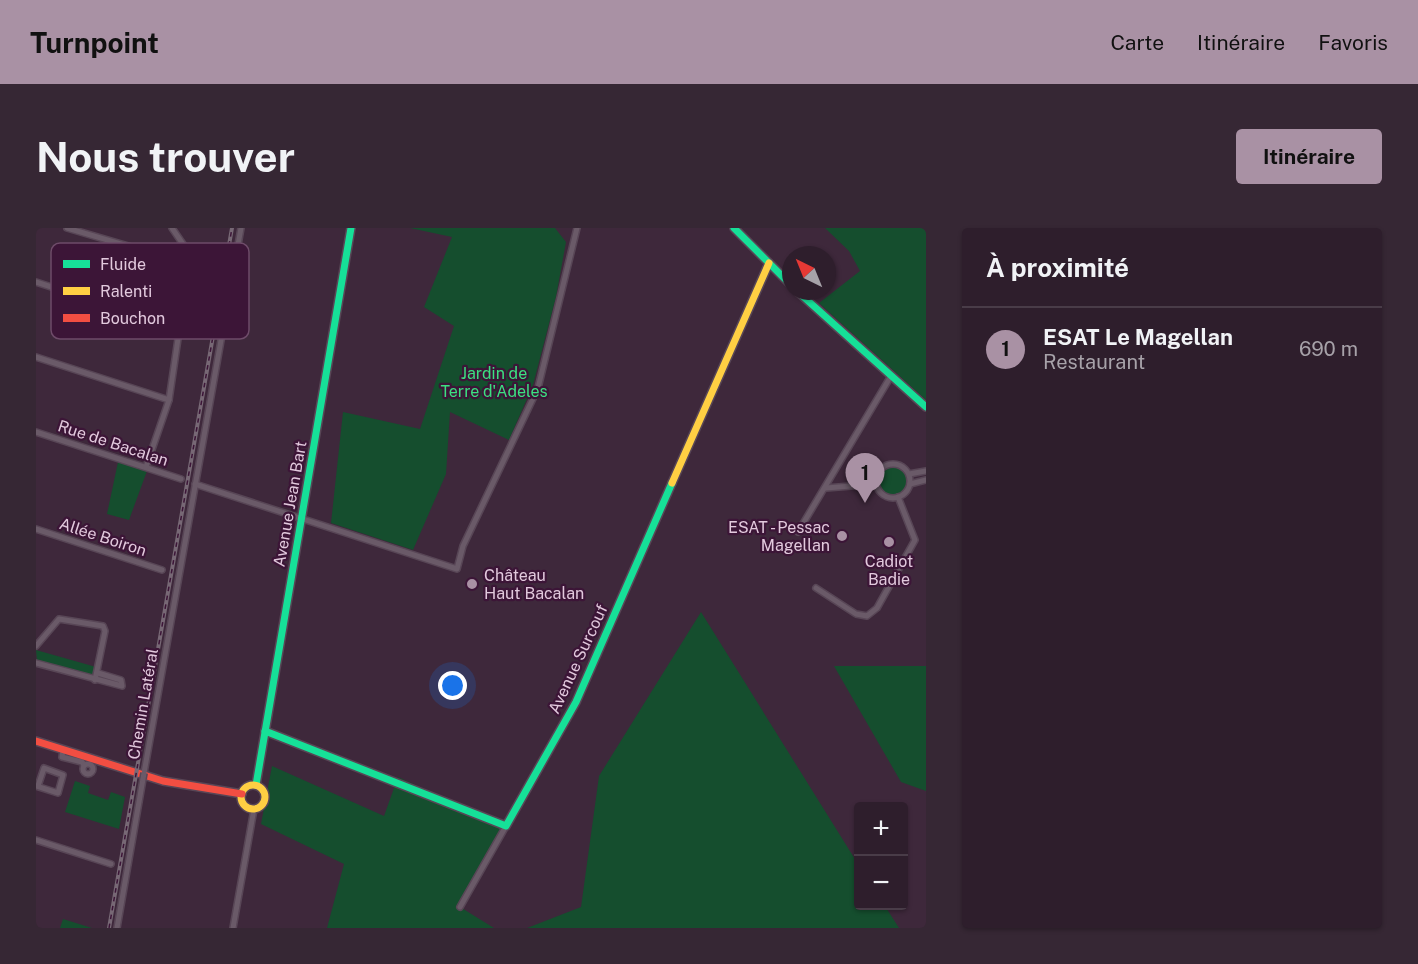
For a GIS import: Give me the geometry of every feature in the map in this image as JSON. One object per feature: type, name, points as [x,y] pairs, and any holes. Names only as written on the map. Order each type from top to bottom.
[{"type":"street","points":[[67,228],[118,243]]},
{"type":"street","points":[[172,228],[182,243]]},
{"type":"street","name":"Chemin Latéral","points":[[238,243],[241,228]]},
{"type":"street","name":"Avenue Jean Bart","points":[[256,785],[351,228]]},
{"type":"street","points":[[195,484],[457,569],[463,546],[538,388],[577,228]]},
{"type":"street","points":[[734,228],[782,276]]},
{"type":"street","name":"Avenue Surcouf","points":[[506,826],[576,702],[769,263]]},
{"type":"street","points":[[36,282],[51,287]]},
{"type":"street","points":[[807,300],[926,407]]},
{"type":"street","points":[[146,468],[169,400],[177,339]]},
{"type":"street","name":"Chemin Latéral","points":[[117,928],[221,339]]},
{"type":"street","points":[[36,357],[169,400]]},
{"type":"street","points":[[798,532],[891,376]]},
{"type":"street","name":"Rue de Bacalan","points":[[36,432],[182,479]]},
{"type":"street","points":[[890,464],[899,465],[909,474],[910,484],[904,494],[889,498],[876,484],[878,475],[890,464]]},
{"type":"street","points":[[909,474],[926,471]]},
{"type":"street","points":[[910,484],[926,480]]},
{"type":"street","points":[[826,488],[876,484]]},
{"type":"street","points":[[816,588],[856,614],[867,616],[877,608],[915,540],[898,497]]},
{"type":"street","name":"Allée Boiron","points":[[36,529],[162,570]]},
{"type":"street","points":[[36,646],[60,619],[103,626],[98,673],[95,680]]},
{"type":"street","points":[[36,663],[119,687],[123,683],[121,680],[98,673]]},
{"type":"street","points":[[266,731],[506,826],[460,907]]},
{"type":"street","points":[[36,741],[163,781],[242,794]]},
{"type":"street","points":[[63,750],[62,758],[82,762],[84,765]]},
{"type":"street","points":[[44,768],[63,775],[58,793],[37,786],[44,768]]},
{"type":"street","points":[[256,785],[264,792],[265,800],[261,806],[254,809],[244,804],[242,794],[246,788],[256,785]]},
{"type":"street","points":[[233,928],[254,809]]},
{"type":"street","points":[[36,840],[111,864]]},
{"type":"green space","name":"Jardin de Terre d'Adeles","points":[[410,228],[555,228],[566,242],[556,297],[533,385],[509,440],[450,412],[446,474],[413,550],[331,523],[343,412],[420,429],[454,326],[424,307],[452,237]]},
{"type":"green space","points":[[825,228],[926,228],[926,400],[819,303],[823,300],[836,300],[836,290],[860,271],[849,251]]},
{"type":"green space","points":[[118,462],[147,471],[129,520],[107,514]]},
{"type":"green space","points":[[893,467],[903,471],[907,481],[903,491],[893,495],[883,491],[879,481],[883,471]]},
{"type":"green space","points":[[701,612],[854,858],[854,910],[888,910],[899,928],[527,928],[581,907],[599,776]]},
{"type":"green space","points":[[36,650],[96,667],[95,673],[90,676],[37,661]]},
{"type":"green space","points":[[834,666],[926,666],[926,791],[901,782]]},
{"type":"green space","points":[[272,766],[384,816],[398,777],[506,826],[460,907],[494,928],[327,928],[344,864],[261,824]]},
{"type":"green space","points":[[75,781],[90,786],[88,793],[108,800],[111,792],[125,797],[119,829],[65,812]]},
{"type":"green space","points":[[63,919],[92,928],[60,928]]},
{"type":"railway","points":[[229,243],[232,228]]},
{"type":"railway","points":[[109,928],[212,339]]},
{"type":"traffic: fast","points":[[256,785],[351,228]]},
{"type":"traffic: fast","points":[[734,228],[782,276]]},
{"type":"traffic: fast","points":[[807,300],[926,407]]},
{"type":"traffic: fast","points":[[265,731],[506,826],[576,702],[672,483]]},
{"type":"traffic: slow","points":[[672,483],[769,263]]},
{"type":"traffic: slow","points":[[253,785],[258,786],[264,792],[265,797],[264,802],[258,808],[253,809],[248,808],[242,802],[241,797],[242,792],[248,786],[253,785]]},
{"type":"traffic: jam","points":[[36,741],[163,781],[242,794]]},
{"type":"place","name":"ESAT Le Magellan","points":[[865,503]]},
{"type":"place","name":"ESAT - Pessac Magellan","points":[[842,536]]},
{"type":"place","name":"Cadiot Badie","points":[[889,542]]},
{"type":"place","name":"Château Haut Bacalan","points":[[472,584]]}]
